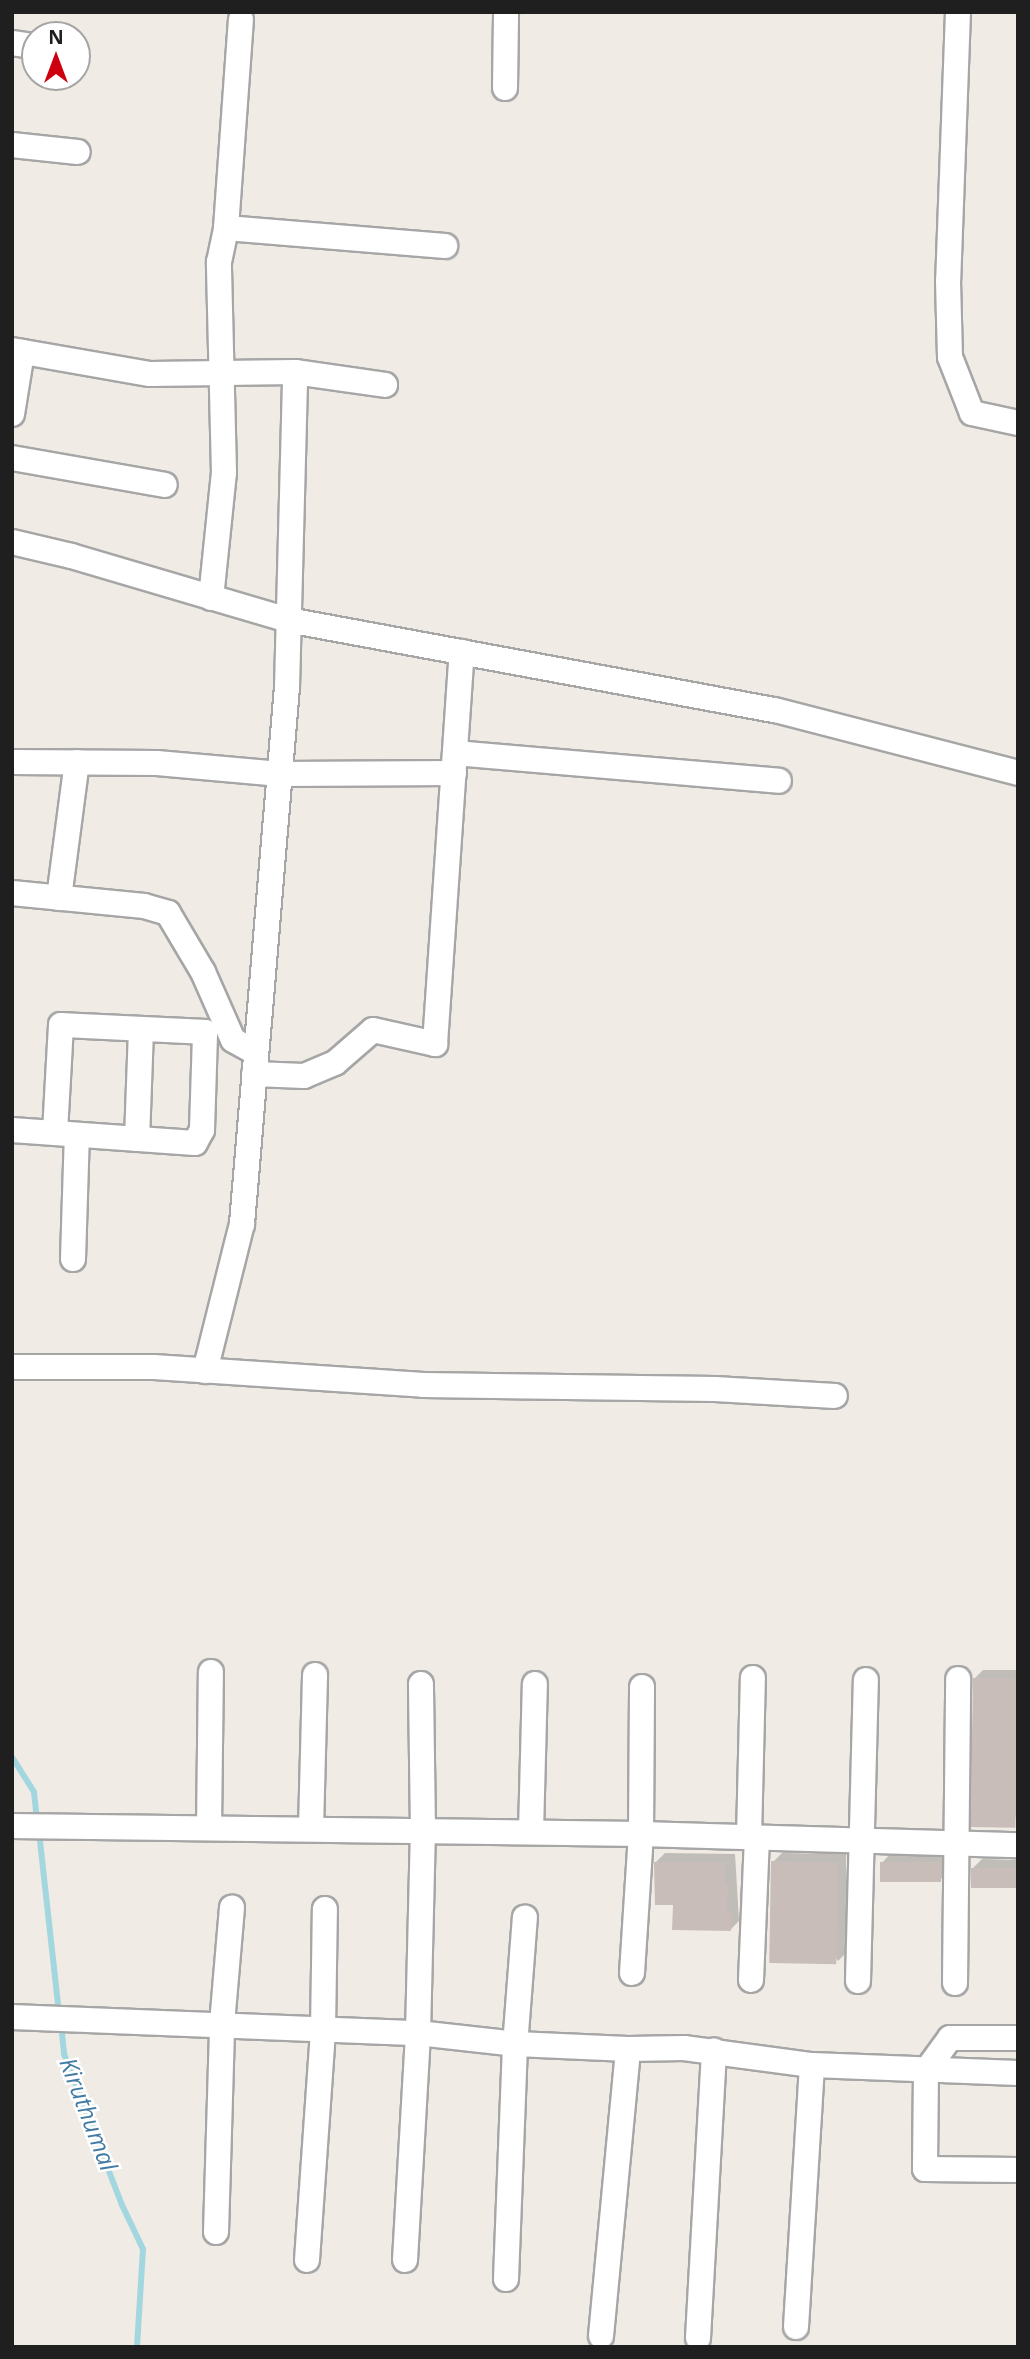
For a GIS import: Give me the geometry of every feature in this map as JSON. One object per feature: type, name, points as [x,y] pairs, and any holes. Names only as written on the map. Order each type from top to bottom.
[{"type":"street","points":[[505,88],[506,12]]},
{"type":"street","points":[[958,12],[948,281],[950,357],[972,412],[1018,423]]},
{"type":"street","points":[[211,598],[223,473],[219,262],[226,228],[240,20]]},
{"type":"street","points":[[12,145],[78,152]]},
{"type":"street","points":[[226,228],[445,246]]},
{"type":"street","points":[[12,414],[17,351],[150,374],[295,372],[386,385]]},
{"type":"street","points":[[205,1371],[242,1224],[281,775],[295,372]]},
{"type":"street","points":[[12,458],[165,485]]},
{"type":"street","points":[[12,542],[82,559],[288,620],[775,709],[1018,773]]},
{"type":"street","points":[[12,893],[144,906],[168,913],[203,972],[233,1040],[255,1063],[304,1076],[335,1063],[373,1030],[435,1044],[462,652]]},
{"type":"street","points":[[12,762],[157,763],[281,775],[455,763],[779,781]]},
{"type":"street","points":[[59,898],[77,762]]},
{"type":"street","points":[[12,1130],[66,1134],[195,1143],[202,1130],[205,1032],[61,1025],[66,1134],[73,1259]]},
{"type":"street","points":[[137,1139],[141,1029]]},
{"type":"street","points":[[12,1367],[154,1367],[423,1385],[715,1389],[835,1396]]},
{"type":"street","points":[[209,1828],[211,1671]]},
{"type":"street","points":[[311,1829],[315,1675]]},
{"type":"street","points":[[751,1980],[753,1678]]},
{"type":"street","points":[[955,1983],[958,1679]]},
{"type":"street","points":[[858,1981],[866,1680]]},
{"type":"street","points":[[405,2260],[418,2034],[423,1831],[421,1684]]},
{"type":"street","points":[[531,1832],[535,1684]]},
{"type":"street","points":[[632,1973],[640,1835],[642,1687]]},
{"type":"street","points":[[17,1825],[531,1832],[1018,1845]]},
{"type":"street","points":[[216,2232],[222,2024],[232,1907]]},
{"type":"street","points":[[307,2260],[323,2030],[325,1909]]},
{"type":"street","points":[[506,2279],[516,2044],[525,1917]]},
{"type":"street","points":[[12,2017],[418,2034],[516,2044],[714,2050],[812,2065],[1018,2073]]},
{"type":"street","points":[[1018,2038],[950,2038],[926,2071],[925,2169],[1018,2170]]},
{"type":"street","points":[[601,2336],[628,2049]]},
{"type":"street","points":[[698,2338],[714,2050]]},
{"type":"street","points":[[796,2327],[812,2065]]},
{"type":"building","points":[[973,1678],[1018,1679],[1015,1828],[970,1827]]},
{"type":"building","points":[[771,1861],[838,1862],[836,1964],[769,1963]]},
{"type":"building","points":[[654,1862],[726,1862],[725,1885],[728,1885],[727,1911],[732,1911],[731,1931],[672,1930],[673,1905],[655,1905]]},
{"type":"building","points":[[880,1862],[941,1862],[941,1882],[880,1882]]},
{"type":"building","points":[[971,1868],[1018,1868],[1018,1888],[971,1888]]},
{"type":"waterway","name":"Kiruthumal","points":[[12,1757],[34,1792],[37,1822]]},
{"type":"waterway","name":"Kiruthumal","points":[[39,1832],[59,2013]]},
{"type":"waterway","name":"Kiruthumal","points":[[61,2024],[64,2054],[122,2205],[143,2249],[137,2347]]}]
